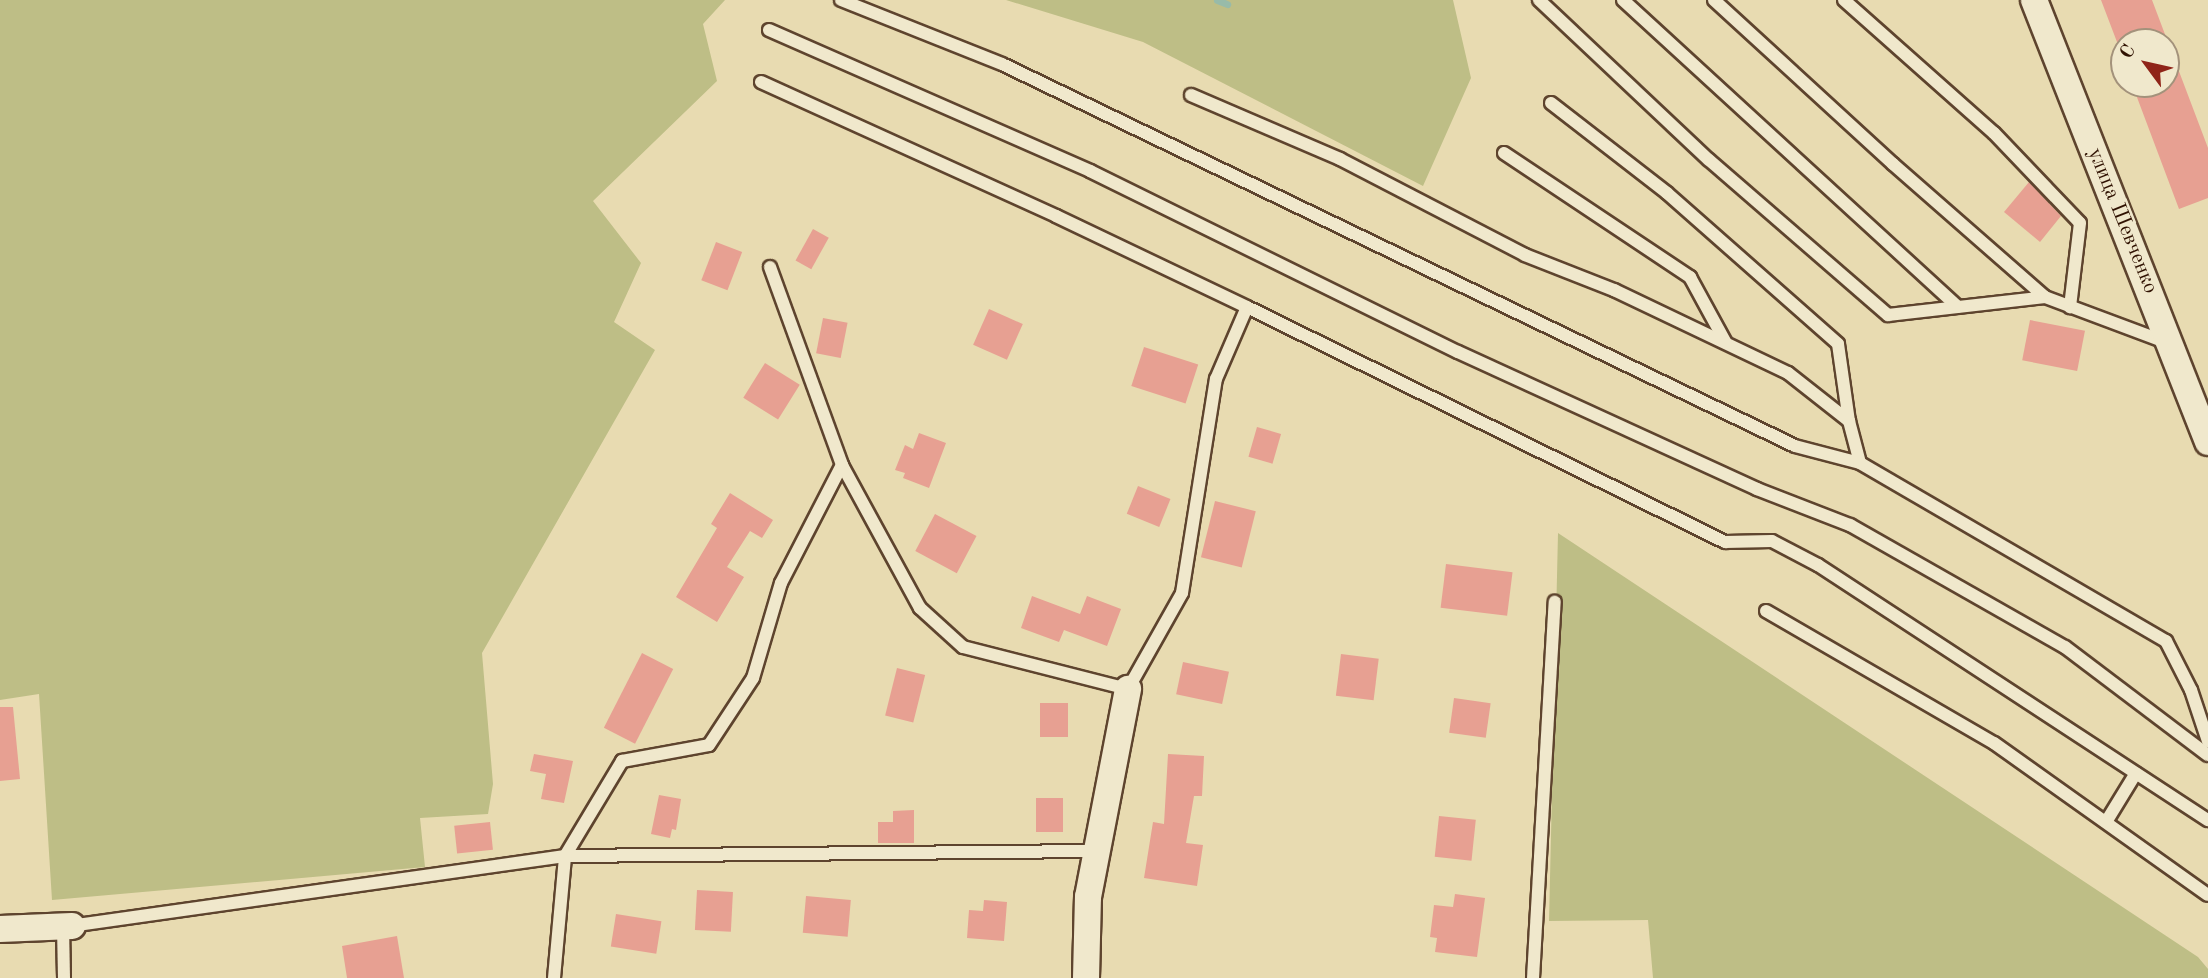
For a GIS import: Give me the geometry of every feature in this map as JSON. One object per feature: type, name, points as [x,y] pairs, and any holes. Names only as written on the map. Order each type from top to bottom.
[{"type":"street","name":"улица Шевченко","points":[[2034,0],[2208,442]]},
{"type":"street","points":[[1086,978],[1088,897],[1128,689]]},
{"type":"street","points":[[0,929],[72,926]]},
{"type":"lane","points":[[841,0],[1002,64],[1795,446],[1860,463],[2166,642],[2191,690],[2208,741]]},
{"type":"lane","points":[[1539,0],[1709,160],[1888,315],[2045,297]]},
{"type":"lane","points":[[1623,0],[1958,307]]},
{"type":"lane","points":[[1714,0],[1893,164],[2045,297],[2172,345]]},
{"type":"lane","points":[[1844,0],[1994,133],[2080,223],[2070,307]]},
{"type":"lane","points":[[769,30],[1090,171],[1545,393],[1757,489],[1850,525],[2065,647],[2208,755]]},
{"type":"lane","points":[[761,82],[1056,216],[1247,307],[1725,542],[1772,541],[1818,565],[2208,820]]},
{"type":"lane","points":[[1191,95],[1340,159],[1525,255],[1614,290],[1787,373],[1849,421]]},
{"type":"lane","points":[[1551,103],[1667,193],[1838,344],[1849,421],[1860,463]]},
{"type":"lane","points":[[1504,153],[1690,277],[1726,344]]},
{"type":"lane","points":[[770,267],[842,464],[920,608],[963,647],[1128,689],[1182,593],[1216,379],[1247,307]]},
{"type":"lane","points":[[554,978],[565,856],[622,761],[709,745],[753,678],[780,583],[842,464]]},
{"type":"lane","points":[[1533,978],[1555,601]]},
{"type":"lane","points":[[1766,611],[1994,743],[2208,895]]},
{"type":"lane","points":[[2106,822],[2136,773]]},
{"type":"lane","points":[[64,978],[63,927],[565,856],[1097,851]]},
{"type":"green space","points":[[0,0],[725,0],[703,24],[717,81],[593,201],[641,263],[614,322],[655,350],[482,653],[493,784],[488,814],[420,818],[425,867],[52,900],[39,694],[0,700]]},
{"type":"green space","points":[[1006,0],[1453,0],[1471,78],[1423,186],[1143,42]]},
{"type":"green space","points":[[1558,533],[2198,957],[2208,969],[2208,978],[1653,978],[1648,920],[1549,921]]},
{"type":"building","points":[[2101,0],[2152,0],[2163,28],[2112,28]]},
{"type":"building","points":[[2180,74],[2208,148],[2208,198],[2179,209],[2137,98],[2180,98]]},
{"type":"building","points":[[2029,182],[2061,216],[2040,242],[2004,212]]},
{"type":"building","points":[[813,229],[829,238],[811,269],[796,260]]},
{"type":"building","points":[[716,242],[742,252],[727,290],[701,280]]},
{"type":"building","points":[[989,309],[1023,324],[1007,360],[973,345]]},
{"type":"building","points":[[823,318],[848,323],[841,358],[816,353]]},
{"type":"building","points":[[2030,320],[2085,331],[2077,371],[2022,360]]},
{"type":"building","points":[[1144,347],[1198,365],[1186,404],[1131,386]]},
{"type":"building","points":[[765,363],[800,385],[778,419],[743,398]]},
{"type":"building","points":[[1257,427],[1281,434],[1272,464],[1248,457]]},
{"type":"building","points":[[919,433],[946,443],[929,488],[903,478],[905,473],[895,470],[905,445],[913,449]]},
{"type":"building","points":[[1138,486],[1170,499],[1159,527],[1127,514]]},
{"type":"building","points":[[730,493],[773,520],[762,538],[750,531],[727,567],[744,577],[717,622],[676,597],[717,528],[711,524]]},
{"type":"building","points":[[1215,501],[1256,511],[1242,567],[1201,557]]},
{"type":"building","points":[[935,514],[976,536],[957,573],[915,551]]},
{"type":"building","points":[[1446,564],[1513,572],[1507,616],[1441,608]]},
{"type":"building","points":[[1032,596],[1080,614],[1087,596],[1121,609],[1107,646],[1064,630],[1059,642],[1021,628]]},
{"type":"building","points":[[642,653],[673,669],[635,744],[604,728]]},
{"type":"building","points":[[1341,654],[1379,659],[1374,700],[1336,696]]},
{"type":"building","points":[[1183,662],[1229,672],[1222,704],[1176,694]]},
{"type":"building","points":[[897,668],[925,675],[913,723],[885,716]]},
{"type":"building","points":[[1454,698],[1491,703],[1486,738],[1449,733]]},
{"type":"building","points":[[1040,703],[1068,703],[1068,737],[1040,737]]},
{"type":"building","points":[[0,707],[13,707],[20,779],[0,781]]},
{"type":"building","points":[[534,754],[573,761],[564,803],[541,799],[546,774],[530,771]]},
{"type":"building","points":[[1168,754],[1204,756],[1202,796],[1194,796],[1186,843],[1203,845],[1197,886],[1144,878],[1153,822],[1164,824]]},
{"type":"building","points":[[659,795],[681,799],[676,830],[672,829],[670,838],[651,834]]},
{"type":"building","points":[[1036,798],[1063,798],[1063,832],[1036,832]]},
{"type":"building","points":[[914,810],[914,843],[878,843],[878,822],[893,822],[893,811]]},
{"type":"building","points":[[1439,816],[1476,820],[1472,861],[1435,857]]},
{"type":"building","points":[[490,822],[493,850],[457,854],[454,826]]},
{"type":"building","points":[[697,890],[733,892],[731,932],[695,930]]},
{"type":"building","points":[[1455,894],[1485,898],[1477,957],[1435,952],[1437,938],[1430,937],[1434,905],[1453,907]]},
{"type":"building","points":[[806,896],[851,900],[848,937],[803,933]]},
{"type":"building","points":[[984,900],[1007,902],[1004,941],[967,938],[969,910],[983,911]]},
{"type":"building","points":[[616,914],[661,921],[656,954],[611,947]]},
{"type":"building","points":[[397,936],[404,978],[347,978],[342,946]]},
{"type":"waterway","points":[[1217,0],[1227,4]]}]
